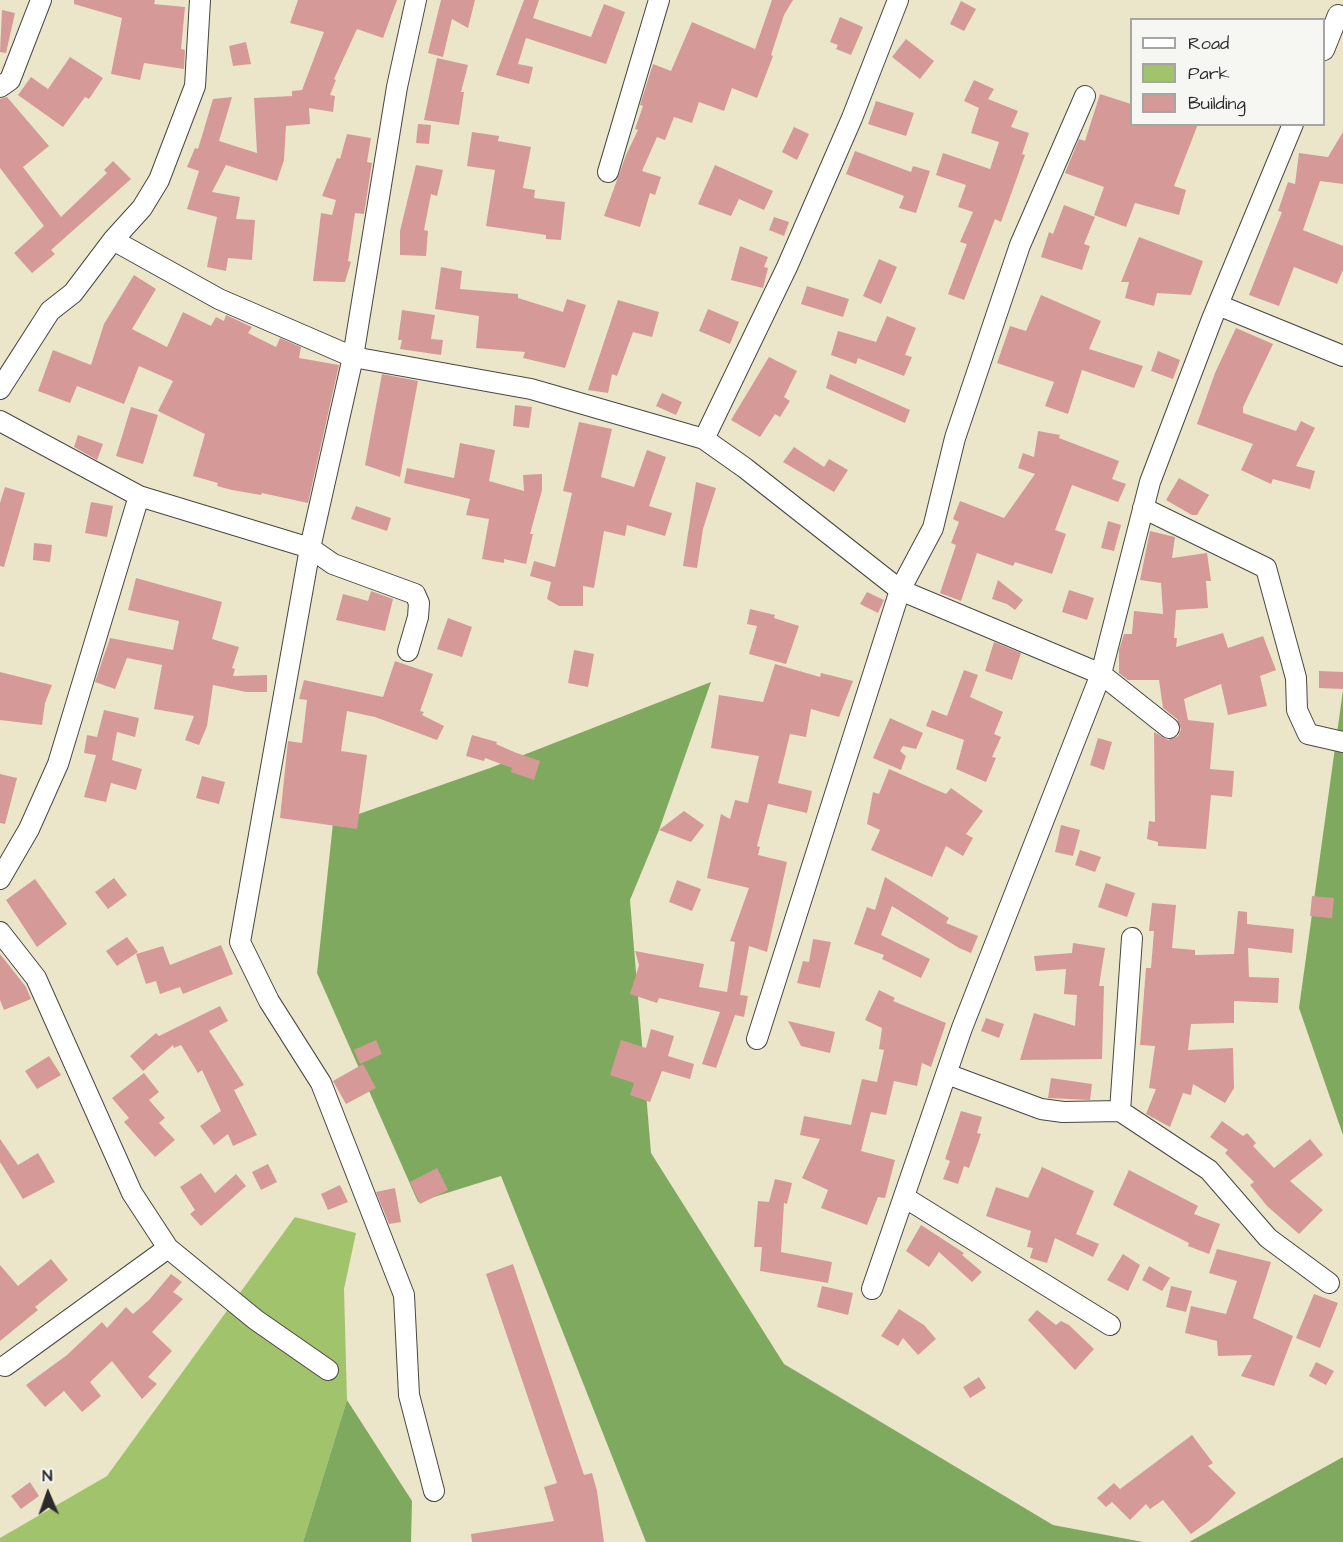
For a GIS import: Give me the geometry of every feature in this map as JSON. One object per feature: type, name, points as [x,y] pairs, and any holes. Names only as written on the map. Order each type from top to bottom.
[{"type":"street","points":[[0,87],[10,80],[41,0]]},
{"type":"street","points":[[0,388],[50,310],[73,293],[112,240],[142,208],[159,180],[190,106],[195,86],[200,0]]},
{"type":"street","points":[[416,0],[397,87],[354,357],[310,548],[240,942],[269,1001],[321,1083],[404,1295],[409,1395],[434,1491]]},
{"type":"street","points":[[608,172],[659,0]]},
{"type":"street","points":[[704,439],[787,267],[852,118],[898,0]]},
{"type":"street","points":[[1325,45],[1338,15],[1343,23]]},
{"type":"street","points":[[757,1040],[900,590],[933,528],[955,438],[1016,256],[1085,96]]},
{"type":"street","points":[[872,1289],[962,1028],[1101,674],[1150,482],[1218,305],[1292,126]]},
{"type":"street","points":[[112,240],[219,299],[354,357],[531,389],[704,439],[745,468],[900,590],[1101,674],[1169,728]]},
{"type":"street","points":[[1218,305],[1343,357]]},
{"type":"street","points":[[0,421],[139,496],[310,548],[333,564],[415,594],[420,603],[408,651]]},
{"type":"street","points":[[0,879],[29,829],[58,764],[139,496]]},
{"type":"street","points":[[1143,508],[1266,568],[1296,678],[1297,710],[1308,734],[1343,742]]},
{"type":"street","points":[[0,932],[36,978],[132,1193],[168,1248],[256,1320],[328,1370]]},
{"type":"street","points":[[1120,1111],[1132,938]]},
{"type":"street","points":[[947,1074],[1041,1109],[1063,1112],[1120,1111],[1209,1170],[1268,1238],[1329,1283]]},
{"type":"street","points":[[904,1197],[1110,1325]]},
{"type":"street","points":[[5,1366],[168,1248]]},
{"type":"green space","points":[[711,682],[659,830],[630,900],[651,1153],[784,1364],[1053,1525],[1143,1542],[646,1542],[501,1176],[418,1202],[317,973],[333,823],[490,768]]},
{"type":"green space","points":[[1343,690],[1343,1135],[1299,1008]]},
{"type":"green space","points":[[295,1217],[356,1233],[344,1289],[347,1400],[303,1542],[0,1542],[0,1538],[107,1476]]},
{"type":"green space","points":[[347,1400],[412,1501],[411,1542],[303,1542]]},
{"type":"green space","points":[[1343,1457],[1343,1542],[1189,1542]]},
{"type":"building","points":[[74,0],[155,0],[154,4],[185,7],[181,49],[185,50],[184,69],[144,63],[140,80],[111,74],[122,18],[74,4]]},
{"type":"building","points":[[298,0],[397,0],[383,38],[357,29],[334,79],[336,80],[330,95],[335,96],[333,112],[309,108],[310,124],[286,126],[284,160],[277,181],[226,165],[212,192],[240,197],[236,219],[255,220],[252,260],[228,258],[226,271],[207,267],[217,217],[187,209],[199,171],[187,167],[195,148],[198,149],[213,99],[232,97],[219,141],[257,153],[254,98],[292,96],[292,91],[302,90],[324,32],[290,23]]},
{"type":"building","points":[[441,0],[475,0],[468,28],[452,19],[443,57],[428,53]]},
{"type":"building","points":[[524,0],[539,0],[533,18],[591,37],[604,4],[625,12],[606,64],[526,38],[518,64],[533,67],[529,84],[496,75]]},
{"type":"building","points":[[772,0],[793,0],[784,15],[771,55],[773,56],[757,98],[732,88],[724,111],[699,102],[692,123],[674,117],[665,140],[657,137],[642,171],[661,177],[655,195],[650,193],[640,227],[604,216],[626,155],[638,130],[635,129],[643,106],[640,105],[653,64],[671,71],[692,22],[755,49]]},
{"type":"building","points":[[961,1],[976,9],[964,31],[950,24]]},
{"type":"building","points":[[2,10],[15,13],[6,53],[0,52]]},
{"type":"building","points":[[840,17],[863,27],[851,55],[836,49],[838,45],[830,42]]},
{"type":"building","points":[[906,39],[934,61],[920,79],[892,57]]},
{"type":"building","points":[[246,42],[251,64],[233,66],[229,46]]},
{"type":"building","points":[[70,57],[103,78],[89,99],[85,97],[63,127],[18,95],[31,77],[48,89]]},
{"type":"building","points":[[437,58],[468,65],[461,92],[464,92],[459,125],[424,120]]},
{"type":"building","points":[[974,80],[994,89],[988,99],[1018,111],[1011,127],[1029,133],[1022,154],[1025,155],[1001,222],[995,219],[964,300],[948,294],[967,244],[960,242],[973,212],[958,207],[966,185],[936,175],[943,153],[990,169],[999,142],[971,133],[979,108],[964,101]]},
{"type":"building","points":[[1100,94],[1130,104],[1130,126],[1197,126],[1174,186],[1186,190],[1179,215],[1135,203],[1126,227],[1094,215],[1104,187],[1065,173],[1079,139],[1085,141]]},
{"type":"building","points":[[7,97],[49,146],[23,167],[61,217],[107,173],[104,170],[113,161],[131,179],[51,250],[55,254],[32,273],[14,253],[44,226],[0,168],[0,99]]},
{"type":"building","points":[[876,101],[914,113],[906,136],[868,124]]},
{"type":"building","points":[[418,124],[431,125],[429,144],[416,143]]},
{"type":"building","points":[[794,127],[809,134],[797,160],[782,152]]},
{"type":"building","points":[[472,132],[499,136],[498,141],[531,147],[523,188],[535,190],[534,198],[565,202],[561,240],[546,239],[546,235],[486,226],[495,170],[467,166]]},
{"type":"building","points":[[1343,132],[1343,184],[1320,181],[1303,230],[1343,246],[1343,270],[1337,284],[1294,267],[1279,306],[1249,295],[1282,212],[1278,211],[1288,182],[1295,184],[1299,153],[1328,157]]},
{"type":"building","points":[[347,134],[371,138],[367,162],[372,163],[364,214],[355,213],[348,261],[351,262],[345,282],[313,281],[321,213],[332,215],[336,200],[322,196],[337,158],[340,159]]},
{"type":"building","points":[[855,151],[911,172],[913,166],[930,171],[916,213],[899,208],[904,196],[846,174]]},
{"type":"building","points":[[416,165],[443,170],[437,196],[431,194],[424,230],[428,231],[426,256],[400,255],[400,231]]},
{"type":"building","points":[[715,165],[773,191],[764,210],[739,199],[731,216],[698,204]]},
{"type":"building","points":[[1064,205],[1095,217],[1084,244],[1090,246],[1082,270],[1041,257],[1049,232],[1053,234]]},
{"type":"building","points":[[774,217],[789,222],[784,236],[769,230]]},
{"type":"building","points":[[1139,237],[1203,261],[1191,295],[1157,293],[1154,306],[1125,298],[1129,282],[1121,282]]},
{"type":"building","points":[[740,246],[768,257],[764,267],[768,268],[763,288],[731,280]]},
{"type":"building","points":[[879,259],[897,267],[881,304],[863,296]]},
{"type":"building","points":[[441,267],[462,271],[460,289],[518,294],[518,298],[563,312],[567,299],[586,305],[565,368],[523,358],[525,352],[476,348],[479,316],[435,309]]},
{"type":"building","points":[[134,275],[156,289],[132,329],[167,347],[183,312],[211,326],[216,317],[224,321],[226,315],[252,327],[248,333],[276,347],[280,338],[301,347],[299,358],[339,365],[308,503],[262,493],[261,495],[232,490],[217,486],[218,483],[193,476],[205,434],[158,411],[173,381],[139,366],[124,404],[77,386],[70,403],[38,391],[53,350],[91,365],[104,324]]},
{"type":"building","points":[[807,286],[849,299],[843,317],[801,304]]},
{"type":"building","points":[[1041,295],[1101,321],[1089,349],[1143,366],[1134,388],[1082,370],[1068,414],[1045,406],[1054,382],[997,363],[1010,326],[1026,331]]},
{"type":"building","points":[[618,300],[659,312],[652,337],[633,332],[617,376],[612,374],[608,393],[588,390]]},
{"type":"building","points":[[708,309],[739,322],[730,344],[699,331]]},
{"type":"building","points":[[402,310],[435,315],[431,339],[443,340],[441,355],[400,349],[402,340],[398,340]]},
{"type":"building","points":[[887,316],[916,328],[905,355],[912,357],[904,376],[858,358],[856,364],[831,355],[838,331],[876,342]]},
{"type":"building","points":[[1236,328],[1273,344],[1243,407],[1243,413],[1296,431],[1301,421],[1315,428],[1296,466],[1315,471],[1310,489],[1273,479],[1271,484],[1241,470],[1253,444],[1197,424],[1215,373]]},
{"type":"building","points":[[1158,351],[1180,360],[1173,379],[1151,371]]},
{"type":"building","points":[[769,357],[797,371],[784,397],[790,401],[780,417],[775,414],[760,437],[731,420]]},
{"type":"building","points":[[382,374],[418,381],[400,477],[365,465]]},
{"type":"building","points":[[830,374],[910,410],[905,423],[826,388]]},
{"type":"building","points":[[662,393],[682,402],[676,415],[656,406]]},
{"type":"building","points":[[515,405],[532,407],[529,428],[513,426]]},
{"type":"building","points":[[131,407],[158,415],[143,464],[116,456]]},
{"type":"building","points":[[579,422],[612,429],[601,477],[634,487],[647,450],[666,457],[649,506],[672,513],[665,536],[627,525],[625,536],[604,531],[594,588],[583,586],[583,606],[559,606],[547,599],[551,582],[530,576],[534,561],[555,567],[572,493],[563,491]]},
{"type":"building","points":[[1038,431],[1060,435],[1059,438],[1119,461],[1112,479],[1126,484],[1118,502],[1072,485],[1055,530],[1066,534],[1052,574],[1015,562],[1013,566],[977,553],[961,601],[940,593],[956,545],[951,543],[959,522],[953,519],[960,501],[1004,518],[1035,474],[1018,468],[1023,453],[1034,457]]},
{"type":"building","points":[[78,435],[103,444],[97,460],[74,447]]},
{"type":"building","points":[[460,443],[495,450],[489,481],[524,491],[523,475],[542,474],[542,490],[530,534],[533,534],[526,564],[504,559],[504,563],[482,559],[489,519],[466,515],[470,499],[404,483],[407,468],[454,478]]},
{"type":"building","points":[[794,447],[824,467],[829,459],[848,470],[834,492],[783,462]]},
{"type":"building","points":[[1179,478],[1209,495],[1197,515],[1192,515],[1166,500]]},
{"type":"building","points":[[696,482],[716,488],[703,529],[697,568],[683,566]]},
{"type":"building","points":[[5,487],[25,493],[4,567],[0,566],[0,503]]},
{"type":"building","points":[[91,502],[113,506],[107,537],[85,533]]},
{"type":"building","points":[[356,506],[391,518],[387,531],[351,519]]},
{"type":"building","points":[[1108,521],[1121,525],[1114,551],[1101,548]]},
{"type":"building","points":[[1150,531],[1175,537],[1172,558],[1207,553],[1211,581],[1206,581],[1208,608],[1176,610],[1174,638],[1177,638],[1176,647],[1223,633],[1228,648],[1263,636],[1276,670],[1260,676],[1267,706],[1228,715],[1221,684],[1184,699],[1188,720],[1214,723],[1210,769],[1234,771],[1232,797],[1211,795],[1206,849],[1158,846],[1158,842],[1147,839],[1149,821],[1155,822],[1154,732],[1168,740],[1178,736],[1181,729],[1177,719],[1163,708],[1159,680],[1128,680],[1119,673],[1119,650],[1124,634],[1132,634],[1134,611],[1163,614],[1161,583],[1140,580]]},
{"type":"building","points":[[34,543],[52,545],[50,562],[33,560]]},
{"type":"building","points":[[136,578],[222,602],[212,639],[239,647],[232,668],[235,669],[233,676],[267,675],[267,692],[246,692],[213,685],[207,726],[199,745],[185,740],[194,716],[154,709],[162,665],[127,658],[115,689],[95,682],[110,638],[173,650],[179,621],[128,610]]},
{"type":"building","points":[[998,580],[1023,600],[1015,610],[1007,604],[992,599]]},
{"type":"building","points":[[1069,590],[1094,598],[1087,620],[1062,612]]},
{"type":"building","points":[[371,591],[393,599],[385,631],[336,620],[343,594],[368,601]]},
{"type":"building","points":[[867,592],[884,600],[878,613],[860,604]]},
{"type":"building","points":[[750,609],[775,615],[774,618],[799,626],[786,664],[749,654],[757,626],[747,624]]},
{"type":"building","points":[[448,618],[472,627],[462,657],[437,649]]},
{"type":"building","points":[[994,642],[1021,653],[1012,680],[985,671]]},
{"type":"building","points":[[574,650],[594,654],[588,687],[568,683]]},
{"type":"building","points":[[395,661],[433,674],[420,711],[424,712],[422,715],[444,726],[437,740],[375,717],[347,711],[341,751],[367,755],[357,829],[280,818],[288,741],[302,743],[307,700],[299,699],[304,680],[383,697]]},
{"type":"building","points":[[775,664],[820,677],[821,673],[853,681],[839,717],[811,709],[806,737],[790,734],[778,783],[812,791],[807,813],[768,804],[757,846],[760,847],[758,855],[787,862],[767,952],[749,946],[740,995],[748,996],[744,1017],[735,1015],[716,1068],[702,1064],[720,1012],[659,998],[657,1003],[630,994],[639,965],[635,951],[704,964],[699,987],[727,992],[735,942],[730,941],[749,888],[707,878],[721,814],[730,819],[735,800],[748,803],[759,756],[711,748],[719,695],[763,702]]},
{"type":"building","points":[[964,670],[978,675],[970,697],[1003,712],[994,734],[1001,737],[992,757],[996,758],[986,782],[956,769],[964,740],[926,726],[932,710],[947,716]]},
{"type":"building","points":[[1319,671],[1343,672],[1343,689],[1319,688]]},
{"type":"building","points":[[0,672],[52,685],[45,703],[42,725],[0,720]]},
{"type":"building","points":[[104,710],[139,718],[135,737],[117,732],[112,760],[142,769],[136,790],[111,783],[106,802],[84,797],[96,755],[84,753],[87,735],[97,737]]},
{"type":"building","points":[[890,718],[923,733],[916,749],[903,746],[900,751],[906,756],[901,770],[873,758]]},
{"type":"building","points":[[472,735],[497,742],[496,744],[514,752],[540,761],[534,780],[511,772],[512,768],[485,758],[484,761],[466,756]]},
{"type":"building","points":[[1098,738],[1112,742],[1104,770],[1090,765]]},
{"type":"building","points":[[889,769],[946,794],[951,788],[983,811],[966,834],[973,838],[963,856],[946,846],[932,877],[871,850],[880,830],[867,824],[873,792],[879,794]]},
{"type":"building","points":[[0,774],[17,778],[5,824],[0,823]]},
{"type":"building","points":[[202,776],[225,782],[219,804],[196,798]]},
{"type":"building","points":[[684,811],[704,825],[691,842],[659,830]]},
{"type":"building","points":[[1061,825],[1080,830],[1073,856],[1055,852]]},
{"type":"building","points":[[1080,850],[1101,857],[1095,872],[1075,865]]},
{"type":"building","points":[[885,877],[949,918],[946,923],[978,936],[971,953],[959,948],[892,906],[881,935],[930,959],[921,978],[882,959],[884,955],[854,944],[867,907],[875,910]]},
{"type":"building","points":[[114,878],[127,895],[108,909],[95,892]]},
{"type":"building","points":[[35,879],[67,924],[37,947],[6,900]]},
{"type":"building","points":[[677,880],[701,889],[692,911],[669,902]]},
{"type":"building","points":[[1106,883],[1135,893],[1127,917],[1098,907]]},
{"type":"building","points":[[1312,896],[1334,898],[1332,918],[1310,916]]},
{"type":"building","points":[[1152,903],[1176,905],[1172,948],[1195,950],[1195,955],[1234,954],[1238,911],[1247,912],[1247,924],[1294,929],[1292,953],[1248,948],[1249,977],[1279,978],[1278,1003],[1234,1001],[1234,1023],[1191,1024],[1188,1050],[1233,1048],[1234,1088],[1225,1103],[1193,1084],[1191,1095],[1183,1093],[1170,1127],[1146,1114],[1156,1089],[1149,1088],[1155,1046],[1140,1045],[1146,968],[1151,968],[1154,931],[1149,931]]},
{"type":"building","points":[[127,937],[138,952],[117,966],[106,951]]},
{"type":"building","points":[[813,939],[831,942],[820,988],[797,983],[803,961],[809,962]]},
{"type":"building","points":[[1073,943],[1105,948],[1099,986],[1104,986],[1102,1059],[1020,1060],[1034,1013],[1075,1026],[1077,995],[1064,994],[1066,969],[1036,971],[1034,956],[1072,953]]},
{"type":"building","points":[[221,945],[233,974],[183,994],[180,987],[160,994],[156,981],[146,984],[136,954],[163,946],[170,965]]},
{"type":"building","points":[[0,954],[26,987],[31,999],[4,1010],[0,1000]]},
{"type":"building","points":[[879,990],[895,998],[893,1001],[946,1023],[931,1067],[922,1063],[917,1086],[894,1081],[886,1115],[871,1112],[861,1151],[895,1160],[885,1198],[878,1197],[867,1225],[821,1208],[828,1190],[802,1178],[820,1139],[800,1135],[804,1116],[851,1125],[862,1079],[877,1082],[884,1050],[879,1049],[882,1028],[865,1020]]},
{"type":"building","points":[[220,1006],[228,1021],[209,1031],[244,1085],[234,1090],[257,1135],[233,1146],[228,1134],[214,1145],[200,1126],[221,1111],[202,1070],[198,1073],[181,1045],[174,1048],[173,1045],[143,1071],[130,1056],[156,1033],[159,1036]]},
{"type":"building","points":[[986,1018],[1004,1024],[999,1038],[981,1031]]},
{"type":"building","points":[[788,1021],[835,1032],[830,1053],[801,1046]]},
{"type":"building","points":[[651,1029],[674,1036],[668,1056],[694,1064],[690,1079],[662,1071],[650,1102],[630,1095],[634,1083],[610,1075],[621,1040],[646,1048]]},
{"type":"building","points":[[376,1040],[382,1054],[360,1064],[354,1050]]},
{"type":"building","points":[[49,1056],[61,1075],[37,1089],[25,1071]]},
{"type":"building","points":[[363,1064],[376,1088],[346,1104],[333,1081]]},
{"type":"building","points":[[144,1073],[159,1092],[149,1100],[165,1118],[159,1123],[175,1140],[155,1157],[124,1122],[129,1118],[112,1098]]},
{"type":"building","points":[[1051,1078],[1092,1084],[1090,1100],[1048,1098]]},
{"type":"building","points":[[961,1111],[982,1117],[977,1133],[981,1134],[969,1168],[964,1166],[958,1184],[943,1179],[950,1161],[945,1159]]},
{"type":"building","points":[[1222,1121],[1243,1136],[1247,1133],[1256,1143],[1253,1146],[1274,1168],[1310,1139],[1323,1155],[1290,1181],[1323,1210],[1299,1234],[1267,1206],[1250,1185],[1254,1182],[1225,1153],[1228,1150],[1210,1137]]},
{"type":"building","points":[[0,1139],[18,1165],[38,1153],[55,1182],[23,1199],[0,1162]]},
{"type":"building","points":[[268,1164],[277,1182],[261,1190],[252,1172]]},
{"type":"building","points":[[1042,1167],[1094,1191],[1076,1234],[1099,1244],[1093,1257],[1055,1238],[1047,1263],[1030,1258],[1033,1248],[1027,1247],[1031,1231],[986,1216],[996,1187],[1028,1198]]},
{"type":"building","points":[[437,1168],[448,1190],[420,1204],[410,1182]]},
{"type":"building","points":[[1129,1170],[1198,1206],[1194,1214],[1220,1224],[1209,1254],[1188,1246],[1189,1243],[1113,1205]]},
{"type":"building","points":[[201,1173],[215,1193],[236,1174],[246,1186],[201,1226],[190,1214],[195,1210],[180,1187]]},
{"type":"building","points":[[775,1179],[792,1183],[787,1204],[784,1203],[781,1252],[832,1262],[828,1283],[760,1271],[762,1247],[754,1247],[758,1201],[769,1202]]},
{"type":"building","points":[[340,1185],[348,1202],[328,1210],[321,1194]]},
{"type":"building","points":[[395,1188],[401,1222],[389,1224],[376,1192]]},
{"type":"building","points":[[921,1225],[964,1253],[962,1255],[982,1272],[972,1282],[939,1252],[929,1267],[906,1251]]},
{"type":"building","points":[[1217,1249],[1271,1262],[1253,1318],[1293,1336],[1274,1386],[1241,1376],[1252,1355],[1218,1356],[1217,1341],[1185,1333],[1191,1306],[1226,1314],[1237,1281],[1209,1273]]},
{"type":"building","points":[[1123,1254],[1140,1265],[1128,1291],[1107,1280]]},
{"type":"building","points":[[51,1259],[68,1280],[35,1307],[38,1310],[0,1341],[0,1265],[18,1286]]},
{"type":"building","points":[[513,1264],[584,1475],[592,1473],[597,1491],[604,1542],[472,1542],[471,1534],[554,1521],[544,1487],[557,1483],[486,1274]]},
{"type":"building","points":[[1149,1266],[1170,1278],[1162,1291],[1142,1280]]},
{"type":"building","points":[[171,1274],[182,1282],[173,1292],[183,1299],[152,1332],[172,1351],[148,1377],[157,1384],[142,1399],[112,1361],[90,1382],[101,1396],[82,1412],[64,1391],[45,1407],[26,1385],[67,1355],[102,1322],[107,1328],[126,1307],[133,1314],[149,1300]]},
{"type":"building","points":[[822,1286],[853,1293],[848,1315],[817,1307]]},
{"type":"building","points":[[1171,1286],[1192,1291],[1186,1312],[1166,1307]]},
{"type":"building","points":[[1314,1294],[1338,1303],[1320,1348],[1296,1338]]},
{"type":"building","points":[[899,1309],[924,1325],[936,1339],[918,1355],[903,1338],[898,1346],[881,1336]]},
{"type":"building","points":[[1037,1310],[1056,1325],[1061,1321],[1069,1325],[1094,1349],[1075,1370],[1028,1320]]},
{"type":"building","points":[[1316,1362],[1334,1371],[1326,1385],[1309,1376]]},
{"type":"building","points":[[979,1377],[986,1388],[970,1398],[963,1387]]},
{"type":"building","points":[[1192,1435],[1213,1463],[1208,1466],[1236,1493],[1209,1521],[1191,1534],[1163,1500],[1150,1509],[1146,1504],[1130,1520],[1112,1502],[1106,1507],[1097,1498],[1114,1483],[1120,1489]]},
{"type":"building","points":[[30,1482],[39,1496],[21,1509],[11,1496]]}]
